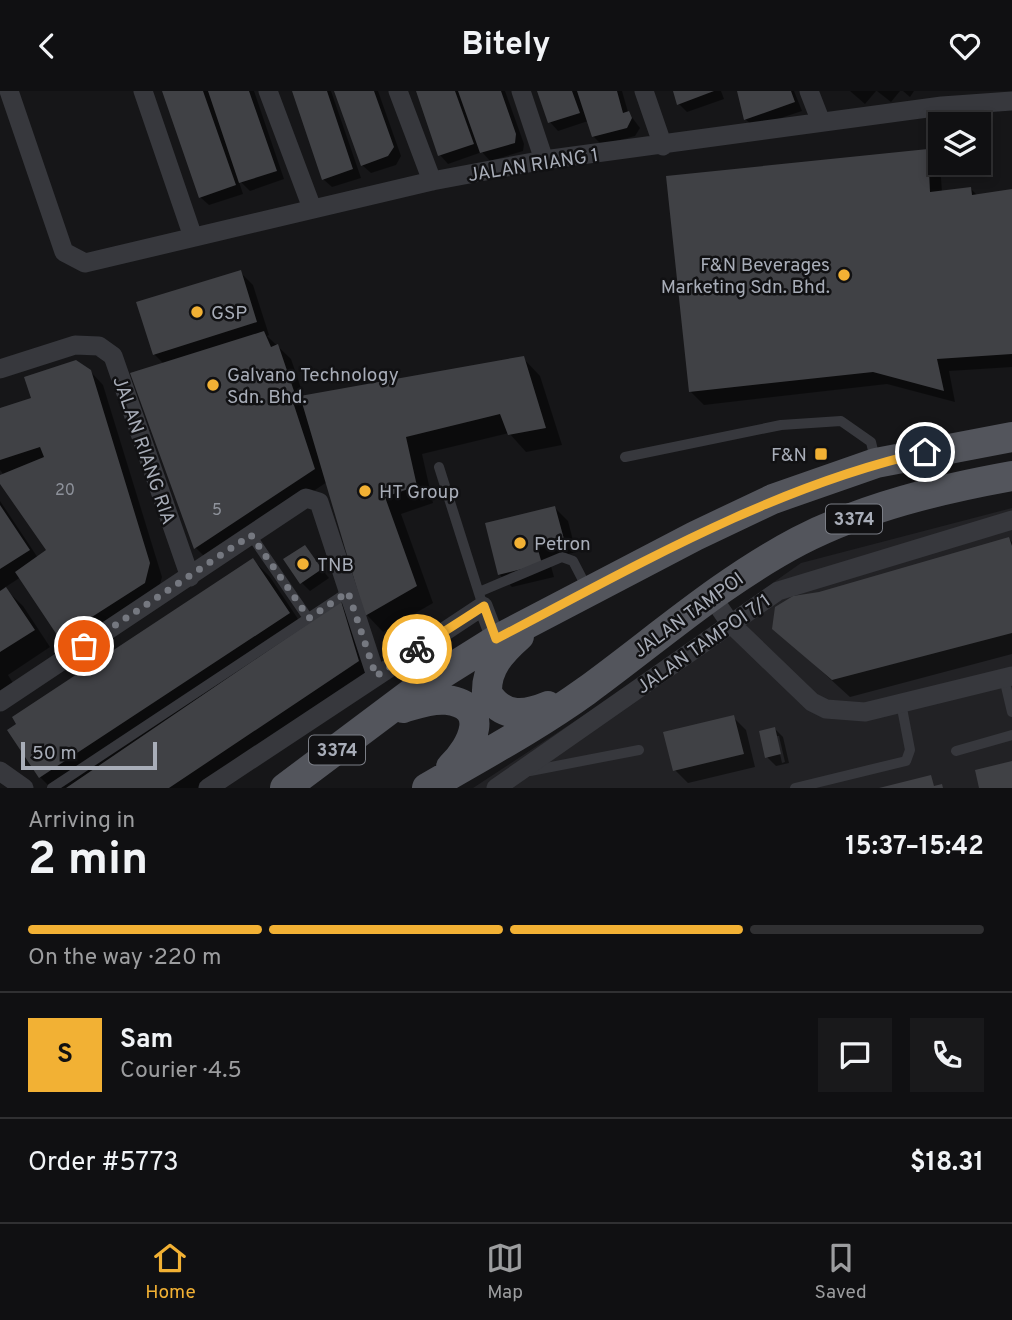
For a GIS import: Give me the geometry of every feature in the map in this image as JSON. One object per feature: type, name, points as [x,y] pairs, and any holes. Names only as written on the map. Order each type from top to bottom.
[{"type":"main road","name":"3374","points":[[285,788],[389,711],[496,639],[588,589],[774,499],[876,463],[1012,437]]},
{"type":"main road","name":"JALAN TAMPOI","points":[[438,784],[584,692],[710,594],[800,540],[881,508],[949,488],[1012,476]]},
{"type":"main road","points":[[544,614],[505,649],[494,663],[489,674],[487,693],[501,709],[513,714],[529,714],[584,692]]},
{"type":"main road","points":[[389,711],[445,699],[465,707],[473,716],[475,725],[471,743],[438,784]]},
{"type":"street","points":[[8,112],[9,91]]},
{"type":"street","points":[[143,91],[193,237]]},
{"type":"street","points":[[268,91],[312,208]]},
{"type":"street","points":[[398,91],[432,181]]},
{"type":"street","points":[[521,91],[544,160]]},
{"type":"street","points":[[644,91],[663,146]]},
{"type":"street","points":[[809,91],[821,122]]},
{"type":"street","name":"JALAN RIANG 1","points":[[8,112],[64,252],[85,263],[432,181],[544,160],[663,146],[821,122],[1012,101]]},
{"type":"street","name":"JALAN RIANG RIA","points":[[0,369],[87,344],[99,346],[113,356],[190,577]]},
{"type":"street","points":[[0,702],[306,498],[314,498],[319,502],[376,676]]},
{"type":"street","name":"JALAN TAMPOI 7/1","points":[[496,788],[778,590],[1012,520]]},
{"type":"street","points":[[710,594],[730,623],[812,702],[826,709],[865,712],[1008,677]]},
{"type":"street","points":[[208,788],[376,676],[481,599],[496,639]]},
{"type":"street","points":[[0,771],[24,788]]},
{"type":"lane","points":[[625,457],[781,425],[841,421],[871,442],[876,463]]},
{"type":"lane","points":[[439,467],[481,599],[562,557],[573,561],[588,589]]},
{"type":"lane","points":[[251,535],[309,618]]},
{"type":"lane","points":[[52,788],[348,592]]},
{"type":"lane","points":[[1008,677],[1012,712]]},
{"type":"lane","points":[[795,788],[906,761],[910,750],[901,703]]},
{"type":"lane","points":[[956,751],[1012,735]]},
{"type":"lane","points":[[519,773],[639,750]]},
{"type":"shaded area","points":[[1012,508],[1012,788],[473,788],[607,700],[801,563]]},
{"type":"building","points":[[162,91],[203,91],[236,185],[199,198]]},
{"type":"building","points":[[208,91],[249,91],[277,171],[239,183]]},
{"type":"building","points":[[292,91],[327,91],[353,169],[322,180]]},
{"type":"building","points":[[334,91],[374,91],[394,147],[388,156],[361,166]]},
{"type":"building","points":[[416,91],[455,91],[474,144],[438,156]]},
{"type":"building","points":[[458,91],[501,91],[516,134],[515,143],[480,153]]},
{"type":"building","points":[[537,91],[572,91],[580,113],[548,123]]},
{"type":"building","points":[[577,91],[617,91],[623,113],[629,111],[632,118],[627,128],[592,137]]},
{"type":"building","points":[[673,91],[714,91],[677,105]]},
{"type":"building","points":[[737,91],[791,91],[795,102],[744,120]]},
{"type":"building","name":"F&N Beverages Marketing Sdn. Bhd.","points":[[928,149],[930,192],[971,187],[972,195],[1012,189],[1012,354],[937,359],[944,391],[873,372],[689,392],[666,176]]},
{"type":"building","name":"GSP","points":[[241,270],[257,322],[153,355],[136,302]]},
{"type":"building","points":[[264,331],[271,347],[278,344],[296,397],[292,399],[315,469],[194,549],[130,373]]},
{"type":"building","name":"HT Group","points":[[524,356],[546,428],[508,435],[500,414],[406,437],[417,486],[385,497],[417,586],[365,616],[300,396]]},
{"type":"building","points":[[76,360],[91,370],[150,563],[145,583],[59,638],[15,572],[46,550],[0,484],[0,475],[44,457],[40,447],[0,460],[0,408],[31,398],[24,377]]},
{"type":"building","points":[[0,505],[30,550],[0,569]]},
{"type":"building","name":"Petron","points":[[555,506],[564,539],[537,546],[542,564],[498,575],[485,523]]},
{"type":"building","points":[[1009,537],[1012,546],[1012,633],[832,680],[772,629],[775,607],[793,596],[819,592]]},
{"type":"building","name":"TNB","points":[[305,545],[322,569],[300,584],[283,559]]},
{"type":"building","points":[[253,558],[290,613],[39,778],[7,730],[16,724],[12,717]]},
{"type":"building","points":[[6,587],[35,630],[0,652],[0,591]]},
{"type":"building","points":[[341,601],[359,661],[169,788],[66,788]]},
{"type":"building","points":[[734,715],[744,754],[673,771],[663,732]]},
{"type":"building","points":[[775,727],[781,754],[765,758],[759,731]]},
{"type":"building","points":[[1012,761],[1012,788],[979,788],[975,770]]},
{"type":"building","points":[[931,775],[934,786],[942,784],[943,788],[879,788]]},
{"type":"way so far","points":[[84,646],[251,535],[309,618],[348,592],[376,676],[417,649]]},
{"type":"place","name":"F&N Beverages Marketing Sdn. Bhd.","points":[[844,275]]},
{"type":"place","name":"GSP","points":[[197,312]]},
{"type":"place","name":"Galvano Technology Sdn. Bhd.","points":[[213,385]]},
{"type":"place","name":"F&N","points":[[821,454]]},
{"type":"place","name":"HT Group","points":[[365,491]]},
{"type":"place","name":"Petron","points":[[520,543]]},
{"type":"place","name":"TNB","points":[[303,564]]},
{"type":"route","points":[[417,649],[484,606],[496,639],[588,589],[774,499],[876,463],[925,452]]}]
